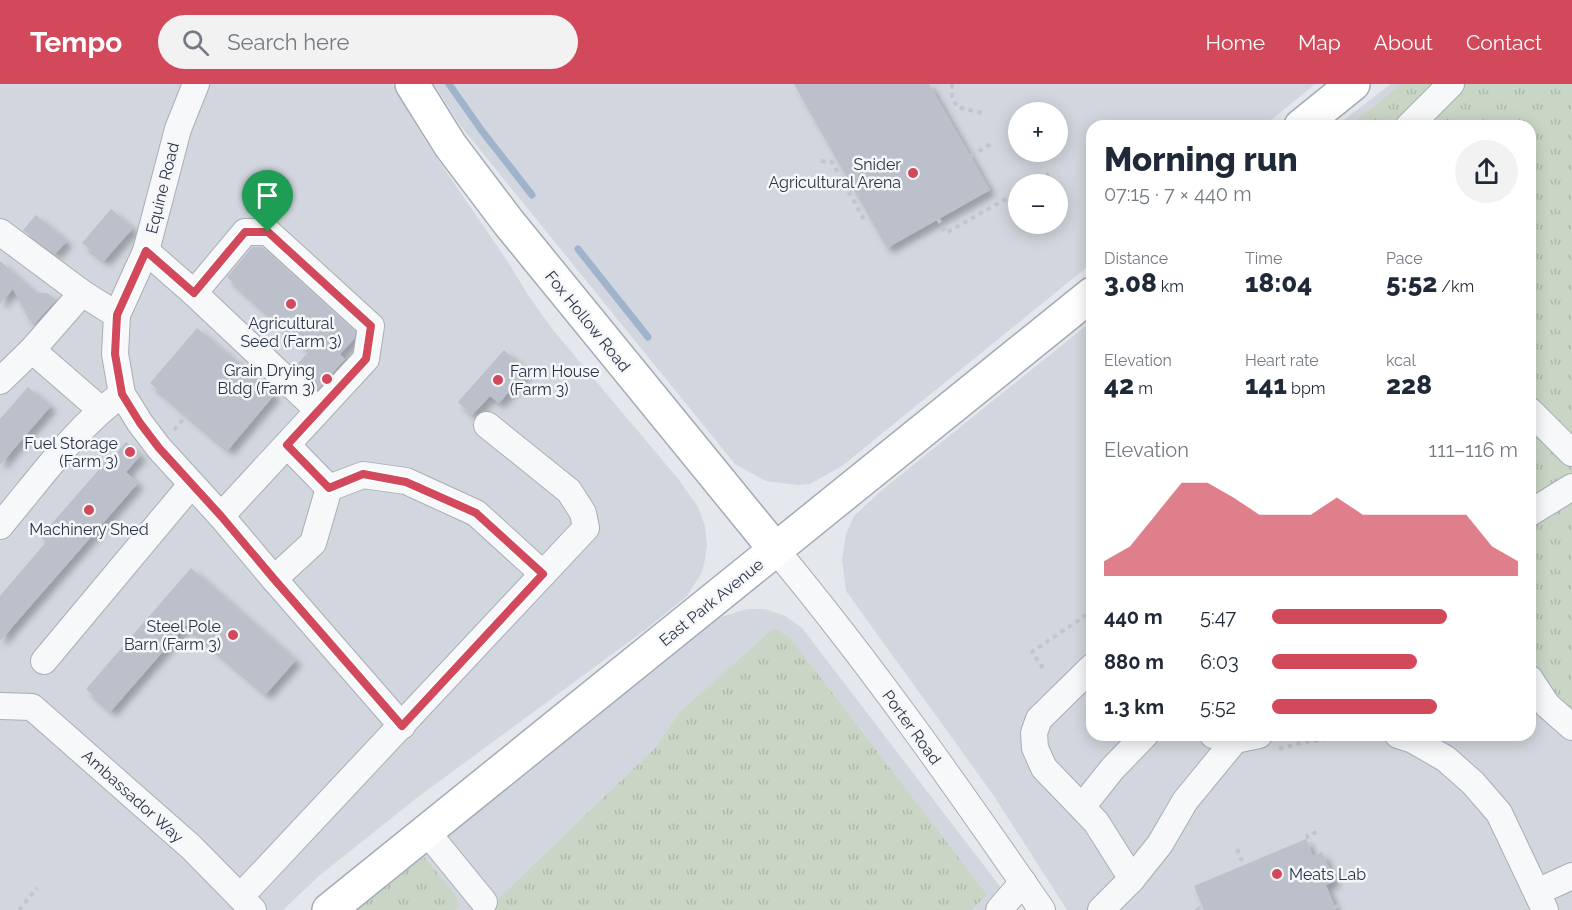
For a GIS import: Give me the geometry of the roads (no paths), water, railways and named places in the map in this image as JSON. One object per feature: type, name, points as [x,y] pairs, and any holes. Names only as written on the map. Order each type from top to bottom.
[{"type":"main road","name":"Fox Hollow Road","points":[[412,84],[450,145],[509,224],[721,485],[776,549]]},
{"type":"main road","points":[[1308,120],[1353,84]]},
{"type":"main road","name":"East Park Avenue","points":[[329,910],[1086,299]]},
{"type":"street","points":[[1415,120],[1451,84]]},
{"type":"street","name":"Equine Road","points":[[193,85],[178,129],[146,251],[117,315],[115,354],[122,394],[146,432],[402,726]]},
{"type":"street","points":[[0,232],[82,293],[117,315]]},
{"type":"street","points":[[194,293],[245,232],[268,232],[371,326],[366,359],[221,516]]},
{"type":"street","points":[[146,251],[318,410]]},
{"type":"street","points":[[0,381],[32,350],[82,293]]},
{"type":"street","points":[[32,350],[101,410]]},
{"type":"street","points":[[0,526],[101,410],[122,394]]},
{"type":"street","points":[[1536,417],[1572,453]]},
{"type":"street","points":[[247,903],[402,726],[586,528],[583,513],[569,491],[487,425]]},
{"type":"street","points":[[287,445],[329,488]]},
{"type":"street","points":[[329,488],[363,474],[406,482],[476,513],[543,574]]},
{"type":"street","points":[[44,661],[191,485]]},
{"type":"street","points":[[1536,509],[1572,487]]},
{"type":"street","points":[[274,579],[313,543],[329,488]]},
{"type":"street","name":"Porter Road","points":[[776,549],[870,669],[970,806],[1042,910]]},
{"type":"street","points":[[1086,674],[1039,719],[1034,733],[1035,748],[1044,768],[1096,822],[1132,879]]},
{"type":"street","points":[[1536,688],[1547,705],[1572,727]]},
{"type":"street","name":"Ambassador Way","points":[[0,706],[32,707],[191,847],[247,903]]},
{"type":"street","points":[[1082,807],[1113,768],[1139,741]]},
{"type":"street","points":[[1101,910],[1132,879],[1160,844],[1185,801],[1244,741]]},
{"type":"street","points":[[1415,741],[1446,759],[1473,783],[1499,813],[1541,901],[1572,876]]},
{"type":"street","points":[[426,831],[484,902]]},
{"type":"street","points":[[999,910],[1023,882]]},
{"type":"waterway","points":[[449,84],[532,195]]},
{"type":"waterway","points":[[578,249],[648,337]]},
{"type":"place","name":"Snider Agricultural Arena","points":[[913,173]]},
{"type":"place","name":"Agricultural Seed (Farm 3)","points":[[291,304]]},
{"type":"place","name":"Grain Drying Bldg (Farm 3)","points":[[327,379]]},
{"type":"place","name":"Farm House (Farm 3)","points":[[498,380]]},
{"type":"place","name":"Fuel Storage (Farm 3)","points":[[130,452]]},
{"type":"place","name":"Machinery Shed","points":[[89,510]]},
{"type":"place","name":"Steel Pole Barn (Farm 3)","points":[[233,635]]},
{"type":"place","name":"Meats Lab","points":[[1277,874]]}]
